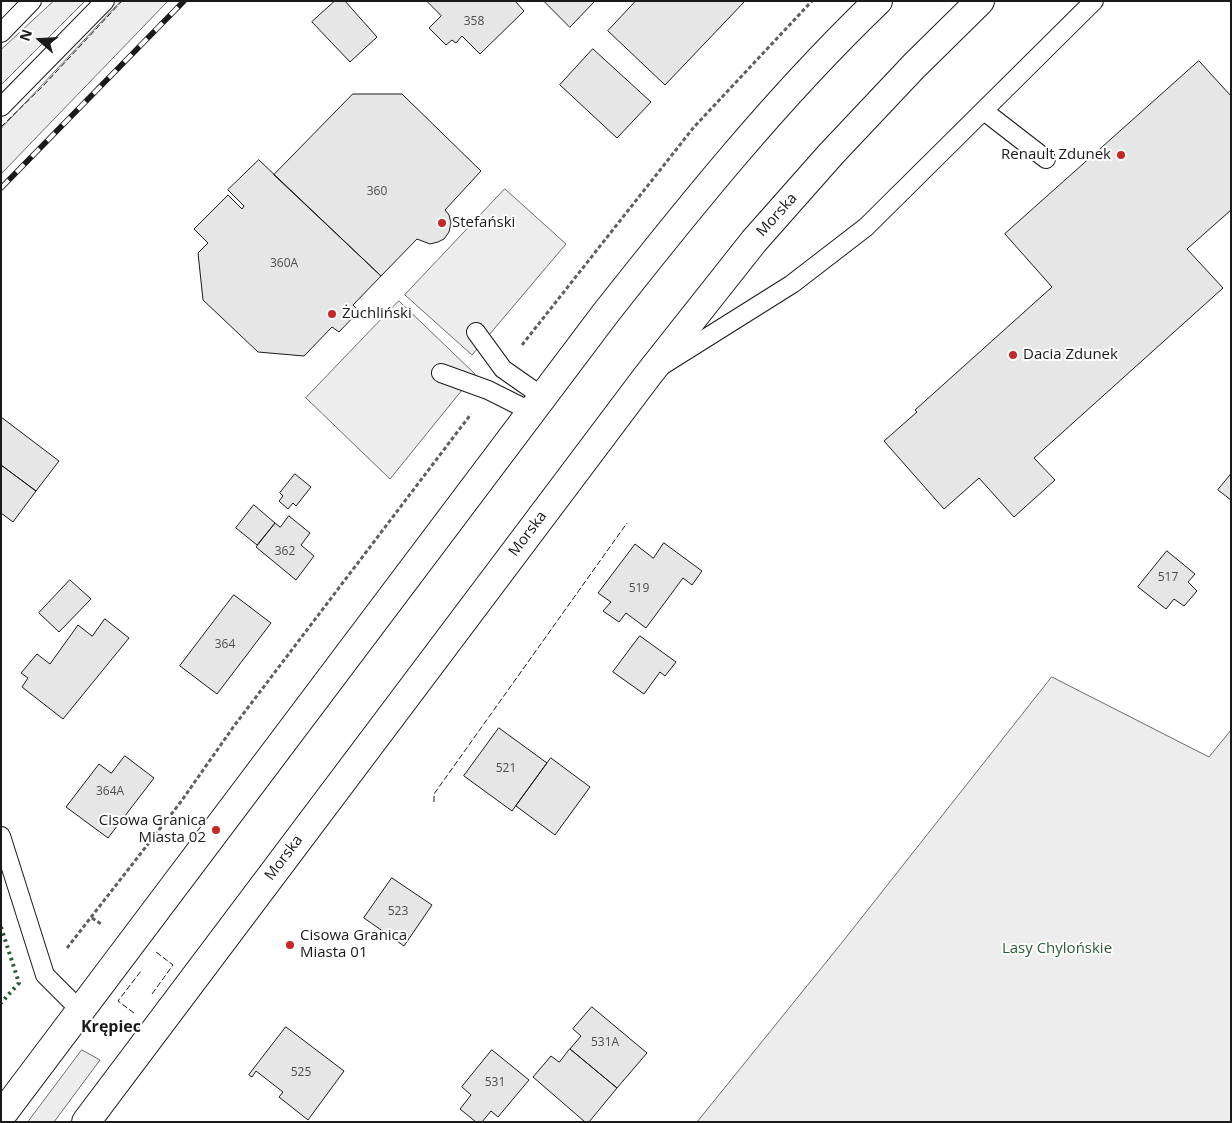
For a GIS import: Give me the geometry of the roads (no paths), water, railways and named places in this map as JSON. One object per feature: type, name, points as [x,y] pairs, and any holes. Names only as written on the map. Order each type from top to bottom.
[{"type":"main road","points":[[1,1116],[537,404],[687,210],[766,118],[846,32],[878,1]]},
{"type":"main road","name":"Morska","points":[[86,1122],[648,375],[760,233],[907,74],[980,1]]},
{"type":"lane","points":[[1,33],[32,1]]},
{"type":"lane","points":[[1,107],[105,1]]},
{"type":"lane","points":[[648,375],[792,284],[866,227],[1094,1]]},
{"type":"lane","points":[[984,111],[1046,159]]},
{"type":"lane","points":[[476,332],[503,369],[537,404]]},
{"type":"lane","points":[[441,373],[488,390],[537,404]]},
{"type":"lane","points":[[1,836],[45,975],[80,1010]]},
{"type":"railway","points":[[1,188],[184,1]]},
{"type":"place","name":"Renault Zdunek","points":[[1121,155]]},
{"type":"place","name":"Stefański","points":[[442,223]]},
{"type":"place","name":"Żuchliński","points":[[332,314]]},
{"type":"place","name":"Dacia Zdunek","points":[[1013,355]]},
{"type":"place","name":"Cisowa Granica Miasta 02","points":[[216,830]]},
{"type":"place","name":"Cisowa Granica Miasta 01","points":[[290,945]]},
{"type":"district","name":"Krępiec","points":[[111,1027]]},
{"type":"park label","name":"Lasy Chylońskie","points":[[1057,949]]}]
